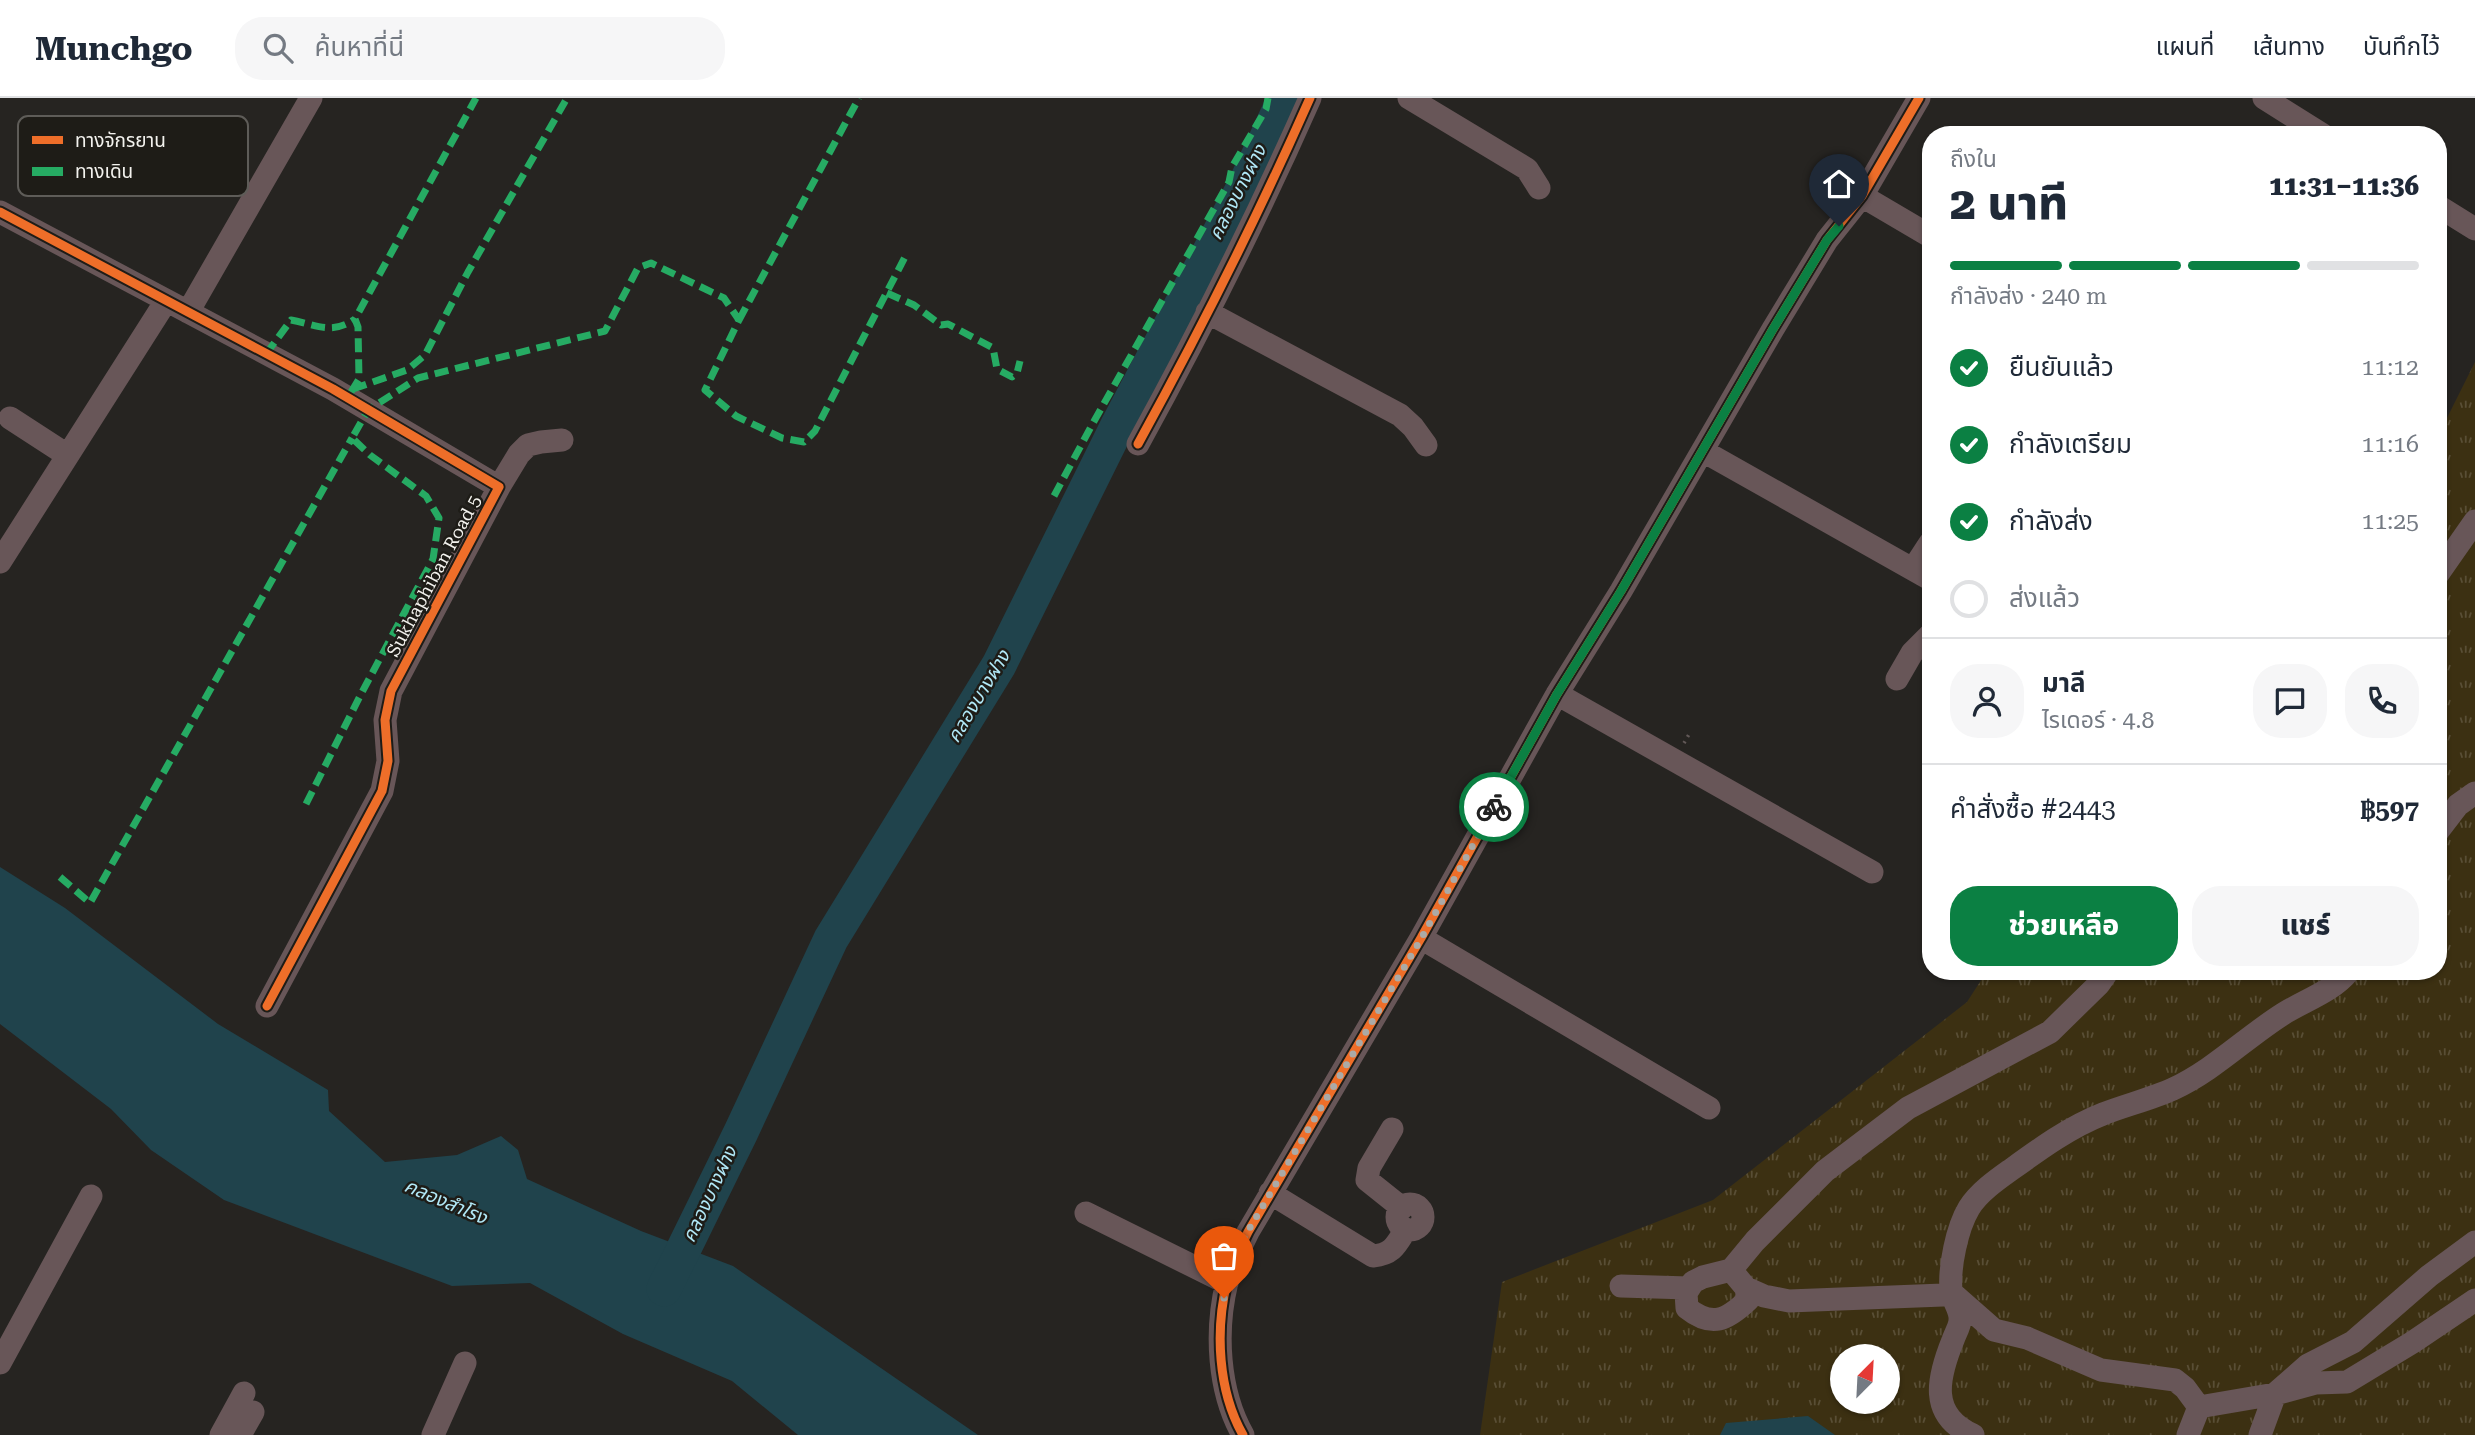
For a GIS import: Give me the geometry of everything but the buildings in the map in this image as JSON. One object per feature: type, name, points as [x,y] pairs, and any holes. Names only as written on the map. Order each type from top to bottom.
[{"type":"street","points":[[188,312],[311,98]]},
{"type":"street","points":[[1138,444],[1207,312],[1310,98]]},
{"type":"street","points":[[1409,98],[1527,169],[1539,188]]},
{"type":"street","points":[[1243,1435],[1222,1374],[1221,1314],[1227,1283],[1248,1231],[1421,939],[1557,694],[1773,329],[1827,240],[1862,196],[1919,98]]},
{"type":"street","points":[[2264,98],[2309,126]]},
{"type":"street","points":[[1862,196],[1922,231]]},
{"type":"street","name":"Sukhaphiban Road 5","points":[[0,212],[333,389],[499,487],[391,691],[385,720],[388,761],[382,791],[267,1006]]},
{"type":"street","points":[[2447,212],[2475,229]]},
{"type":"street","points":[[0,562],[166,301]]},
{"type":"street","points":[[1207,312],[1400,415],[1413,426],[1426,445]]},
{"type":"street","points":[[10,418],[67,455]]},
{"type":"street","points":[[499,487],[519,454],[528,445],[562,440]]},
{"type":"street","points":[[1703,451],[1922,574]]},
{"type":"street","points":[[2447,561],[2475,521]]},
{"type":"street","points":[[1898,679],[1912,653],[1922,643]]},
{"type":"street","points":[[1557,694],[1872,872]]},
{"type":"street","points":[[2447,819],[2458,805],[2475,793]]},
{"type":"street","points":[[1421,939],[1709,1108]]},
{"type":"street","points":[[1746,1288],[1748,1300],[1736,1311],[1716,1321],[1700,1318],[1687,1308],[1686,1293],[1693,1282],[1731,1270],[1755,1241],[1825,1171],[1908,1108],[2050,1032],[2102,980]]},
{"type":"street","points":[[1973,1435],[1947,1415],[1939,1392],[1941,1374],[1960,1321],[1951,1292],[1954,1255],[1961,1226],[1970,1206],[1996,1181],[2039,1149],[2103,1114],[2173,1089],[2205,1071],[2268,1023],[2342,980]]},
{"type":"street","points":[[1270,1193],[1373,1256],[1386,1255],[1394,1248],[1404,1218],[1367,1180],[1369,1168],[1392,1129]]},
{"type":"street","points":[[0,1363],[91,1196]]},
{"type":"street","points":[[1086,1213],[1227,1283]]},
{"type":"street","points":[[2260,1435],[2275,1394],[2308,1364],[2353,1342],[2429,1276],[2475,1242]]},
{"type":"street","points":[[1731,1270],[1746,1288],[1764,1296],[1789,1301],[1943,1295],[1951,1292]]},
{"type":"street","points":[[1621,1286],[1689,1288]]},
{"type":"street","points":[[1951,1292],[1994,1330],[2027,1338],[2101,1370],[2175,1380],[2185,1388],[2199,1407]]},
{"type":"street","points":[[2199,1407],[2275,1394],[2316,1383],[2347,1382],[2475,1300]]},
{"type":"street","points":[[433,1435],[465,1363]]},
{"type":"street","points":[[221,1435],[249,1402],[240,1435]]},
{"type":"street","points":[[2188,1435],[2199,1407]]},
{"type":"green space","points":[[2475,362],[2475,1435],[1480,1435],[1502,1282],[1713,1200],[1967,1002],[1981,980],[2447,980],[2447,418]]},
{"type":"water","name":"คลองสำโรง","points":[[0,867],[65,908],[218,1024],[328,1090],[329,1111],[385,1162],[457,1155],[501,1136],[518,1150],[527,1179],[641,1231],[733,1266],[978,1435],[798,1435],[732,1381],[623,1334],[530,1283],[452,1286],[224,1200],[151,1150],[111,1109],[0,1024]]},
{"type":"water","points":[[1808,1416],[1835,1435],[1720,1435],[1726,1423]]},
{"type":"waterway","name":"คลองบางฝาง","points":[[664,1289],[831,939],[999,665],[1117,427],[1245,185],[1285,98]]},
{"type":"marked path","points":[[351,392],[359,379],[358,327],[355,319],[476,98]]},
{"type":"marked path","points":[[353,389],[407,370],[425,355],[468,272],[567,98]]},
{"type":"marked path","points":[[739,320],[859,98]]},
{"type":"marked path","points":[[1054,496],[1229,182],[1232,167],[1266,109],[1268,98]]},
{"type":"marked path","points":[[306,804],[433,559],[439,518],[426,496],[370,455],[352,438],[368,410],[418,378],[605,331],[638,268],[651,263],[724,298],[739,320],[705,390],[736,416],[782,438],[804,442],[815,431],[905,257]]},
{"type":"marked path","points":[[887,293],[914,305],[941,325],[948,324],[993,348],[997,369],[1012,377],[1017,373],[1020,361]]},
{"type":"marked path","points":[[266,354],[291,320],[331,328],[355,319]]},
{"type":"marked path","points":[[60,877],[90,903],[352,438]]},
{"type":"cycle path","points":[[1138,444],[1228,273],[1310,98]]},
{"type":"cycle path","points":[[1243,1435],[1228,1399],[1220,1340],[1227,1282],[1248,1232],[1421,938],[1557,694],[1621,591],[1827,240],[1862,196],[1919,98]]},
{"type":"cycle path","points":[[0,212],[333,389],[499,487],[391,691],[385,720],[388,761],[382,791],[267,1006]]},
{"type":"way so far","points":[[1224,1298],[1233,1265],[1248,1231],[1421,939],[1494,807]]},
{"type":"route","points":[[1494,807],[1557,694],[1621,591],[1773,329],[1827,240],[1839,226]]}]
